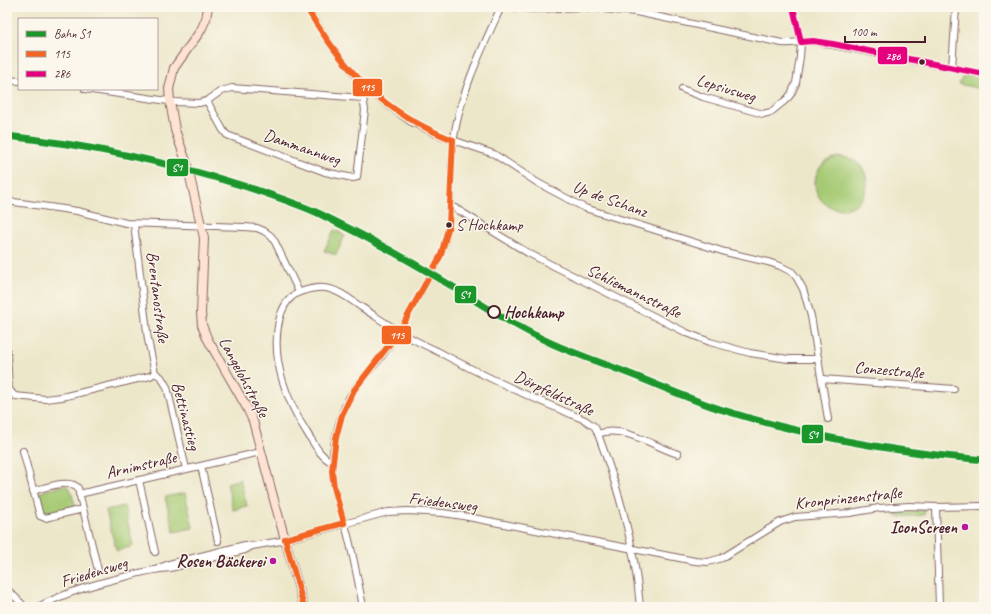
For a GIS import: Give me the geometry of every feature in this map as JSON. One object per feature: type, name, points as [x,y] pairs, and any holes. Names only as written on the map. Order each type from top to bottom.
[{"type":"street","name":"Langelohstraße","points":[[208,7],[206,19],[201,30],[174,68],[169,89],[175,130],[186,158],[201,226],[204,247],[201,313],[202,325],[206,338],[250,414],[304,607]]},
{"type":"street","name":"Up de Schanz","points":[[306,7],[337,54],[370,91],[405,118],[453,140],[494,154],[538,183],[585,208],[724,252],[768,262],[787,270],[797,278],[803,290],[811,316],[828,418]]},
{"type":"street","points":[[363,607],[353,559],[334,487],[332,463],[336,438],[342,415],[350,398],[399,332],[441,255],[449,225],[453,140],[467,89],[482,50],[502,7]]},
{"type":"street","points":[[510,7],[533,9],[583,7],[636,10],[778,42],[794,44],[812,41],[838,45],[984,74]]},
{"type":"street","points":[[793,7],[801,42]]},
{"type":"street","points":[[952,68],[956,7]]},
{"type":"street","name":"Lepsiusweg","points":[[682,89],[703,97],[762,114],[771,112],[786,99],[794,89],[799,66],[801,42]]},
{"type":"street","points":[[7,80],[18,81]]},
{"type":"street","points":[[92,90],[192,103],[207,101],[221,91],[232,88],[363,98],[370,91]]},
{"type":"street","name":"Dammannweg","points":[[207,101],[227,135],[325,172],[353,178],[357,176],[365,110],[363,98]]},
{"type":"street","points":[[7,201],[77,211],[134,224],[249,227],[257,228],[268,234],[275,242],[299,292],[285,304],[280,318],[276,337],[279,366],[289,397],[301,423],[322,456],[332,463]]},
{"type":"street","name":"Schliemannstraße","points":[[450,207],[455,208],[528,253],[556,268],[691,334],[716,344],[750,353],[788,359],[819,359]]},
{"type":"street","name":"Brentanostraße","points":[[134,224],[148,340],[155,373]]},
{"type":"street","name":"Dörpfeldstraße","points":[[299,292],[315,288],[336,291],[399,332],[512,389],[585,420],[595,427],[615,482],[632,549],[640,607]]},
{"type":"street","points":[[7,351],[8,388],[15,396],[46,399],[62,397],[150,376],[155,373]]},
{"type":"street","name":"Bettinastieg","points":[[155,373],[161,377],[167,387],[186,469]]},
{"type":"street","name":"Conzestraße","points":[[822,379],[954,389]]},
{"type":"street","points":[[598,434],[609,431],[619,432],[642,439],[678,454]]},
{"type":"street","points":[[23,451],[39,514],[42,518],[83,509]]},
{"type":"street","name":"Arnimstraße","points":[[79,494],[261,452]]},
{"type":"street","points":[[201,466],[218,541]]},
{"type":"street","points":[[139,480],[155,552]]},
{"type":"street","points":[[33,491],[68,482],[76,485],[98,570]]},
{"type":"street","name":"Kronprinzenstraße","points":[[632,549],[695,561],[708,562],[722,558],[780,522],[795,517],[850,513],[879,508],[909,506],[984,506]]},
{"type":"street","points":[[936,507],[939,607]]},
{"type":"street","name":"Friedensweg","points":[[38,607],[83,588],[169,564],[245,545],[252,546],[285,540],[344,523],[398,511],[431,512],[463,516],[632,549]]},
{"type":"street","points":[[7,589],[25,607]]},
{"type":"green space","points":[[970,75],[979,77],[982,89],[958,84],[963,77]]},
{"type":"green space","points":[[841,157],[855,161],[863,169],[867,183],[863,197],[855,205],[841,209],[827,205],[819,197],[815,183],[819,169],[827,161]]},
{"type":"green space","points":[[334,230],[345,235],[336,255],[324,251]]},
{"type":"green space","points":[[240,479],[247,506],[233,510],[227,483]]},
{"type":"green space","points":[[65,485],[70,488],[75,505],[74,508],[45,516],[42,515],[37,494]]},
{"type":"green space","points":[[185,493],[193,528],[174,532],[165,497]]},
{"type":"green space","points":[[124,506],[133,546],[117,551],[106,510]]},
{"type":"green space","points":[[905,508],[905,510],[925,509],[924,515],[897,517],[896,511]]},
{"type":"rail line","name":"S1","points":[[7,136],[68,144],[158,162],[247,187],[293,203],[320,214],[364,236],[435,276],[537,337],[711,406],[755,420],[819,436],[918,453],[984,460]]},
{"type":"transit line","name":"115","points":[[306,7],[335,51],[368,87],[386,103],[406,117],[453,140]]},
{"type":"transit line","name":"286","points":[[793,7],[801,42]]},
{"type":"transit line","name":"286","points":[[801,42],[813,41],[833,44],[984,74]]},
{"type":"transit line","name":"115","points":[[344,523],[334,487],[332,471],[336,438],[342,415],[354,390],[399,332],[441,255],[449,225],[453,140]]},
{"type":"transit line","name":"115","points":[[285,539],[344,523]]},
{"type":"transit line","name":"115","points":[[285,539],[304,607]]},
{"type":"place","name":"S Hochkamp","points":[[449,225]]},
{"type":"place","name":"Hochkamp","points":[[494,312]]},
{"type":"place","name":"IconScreen","points":[[965,527]]},
{"type":"place","name":"Rosen Bäckerei","points":[[273,561]]}]
